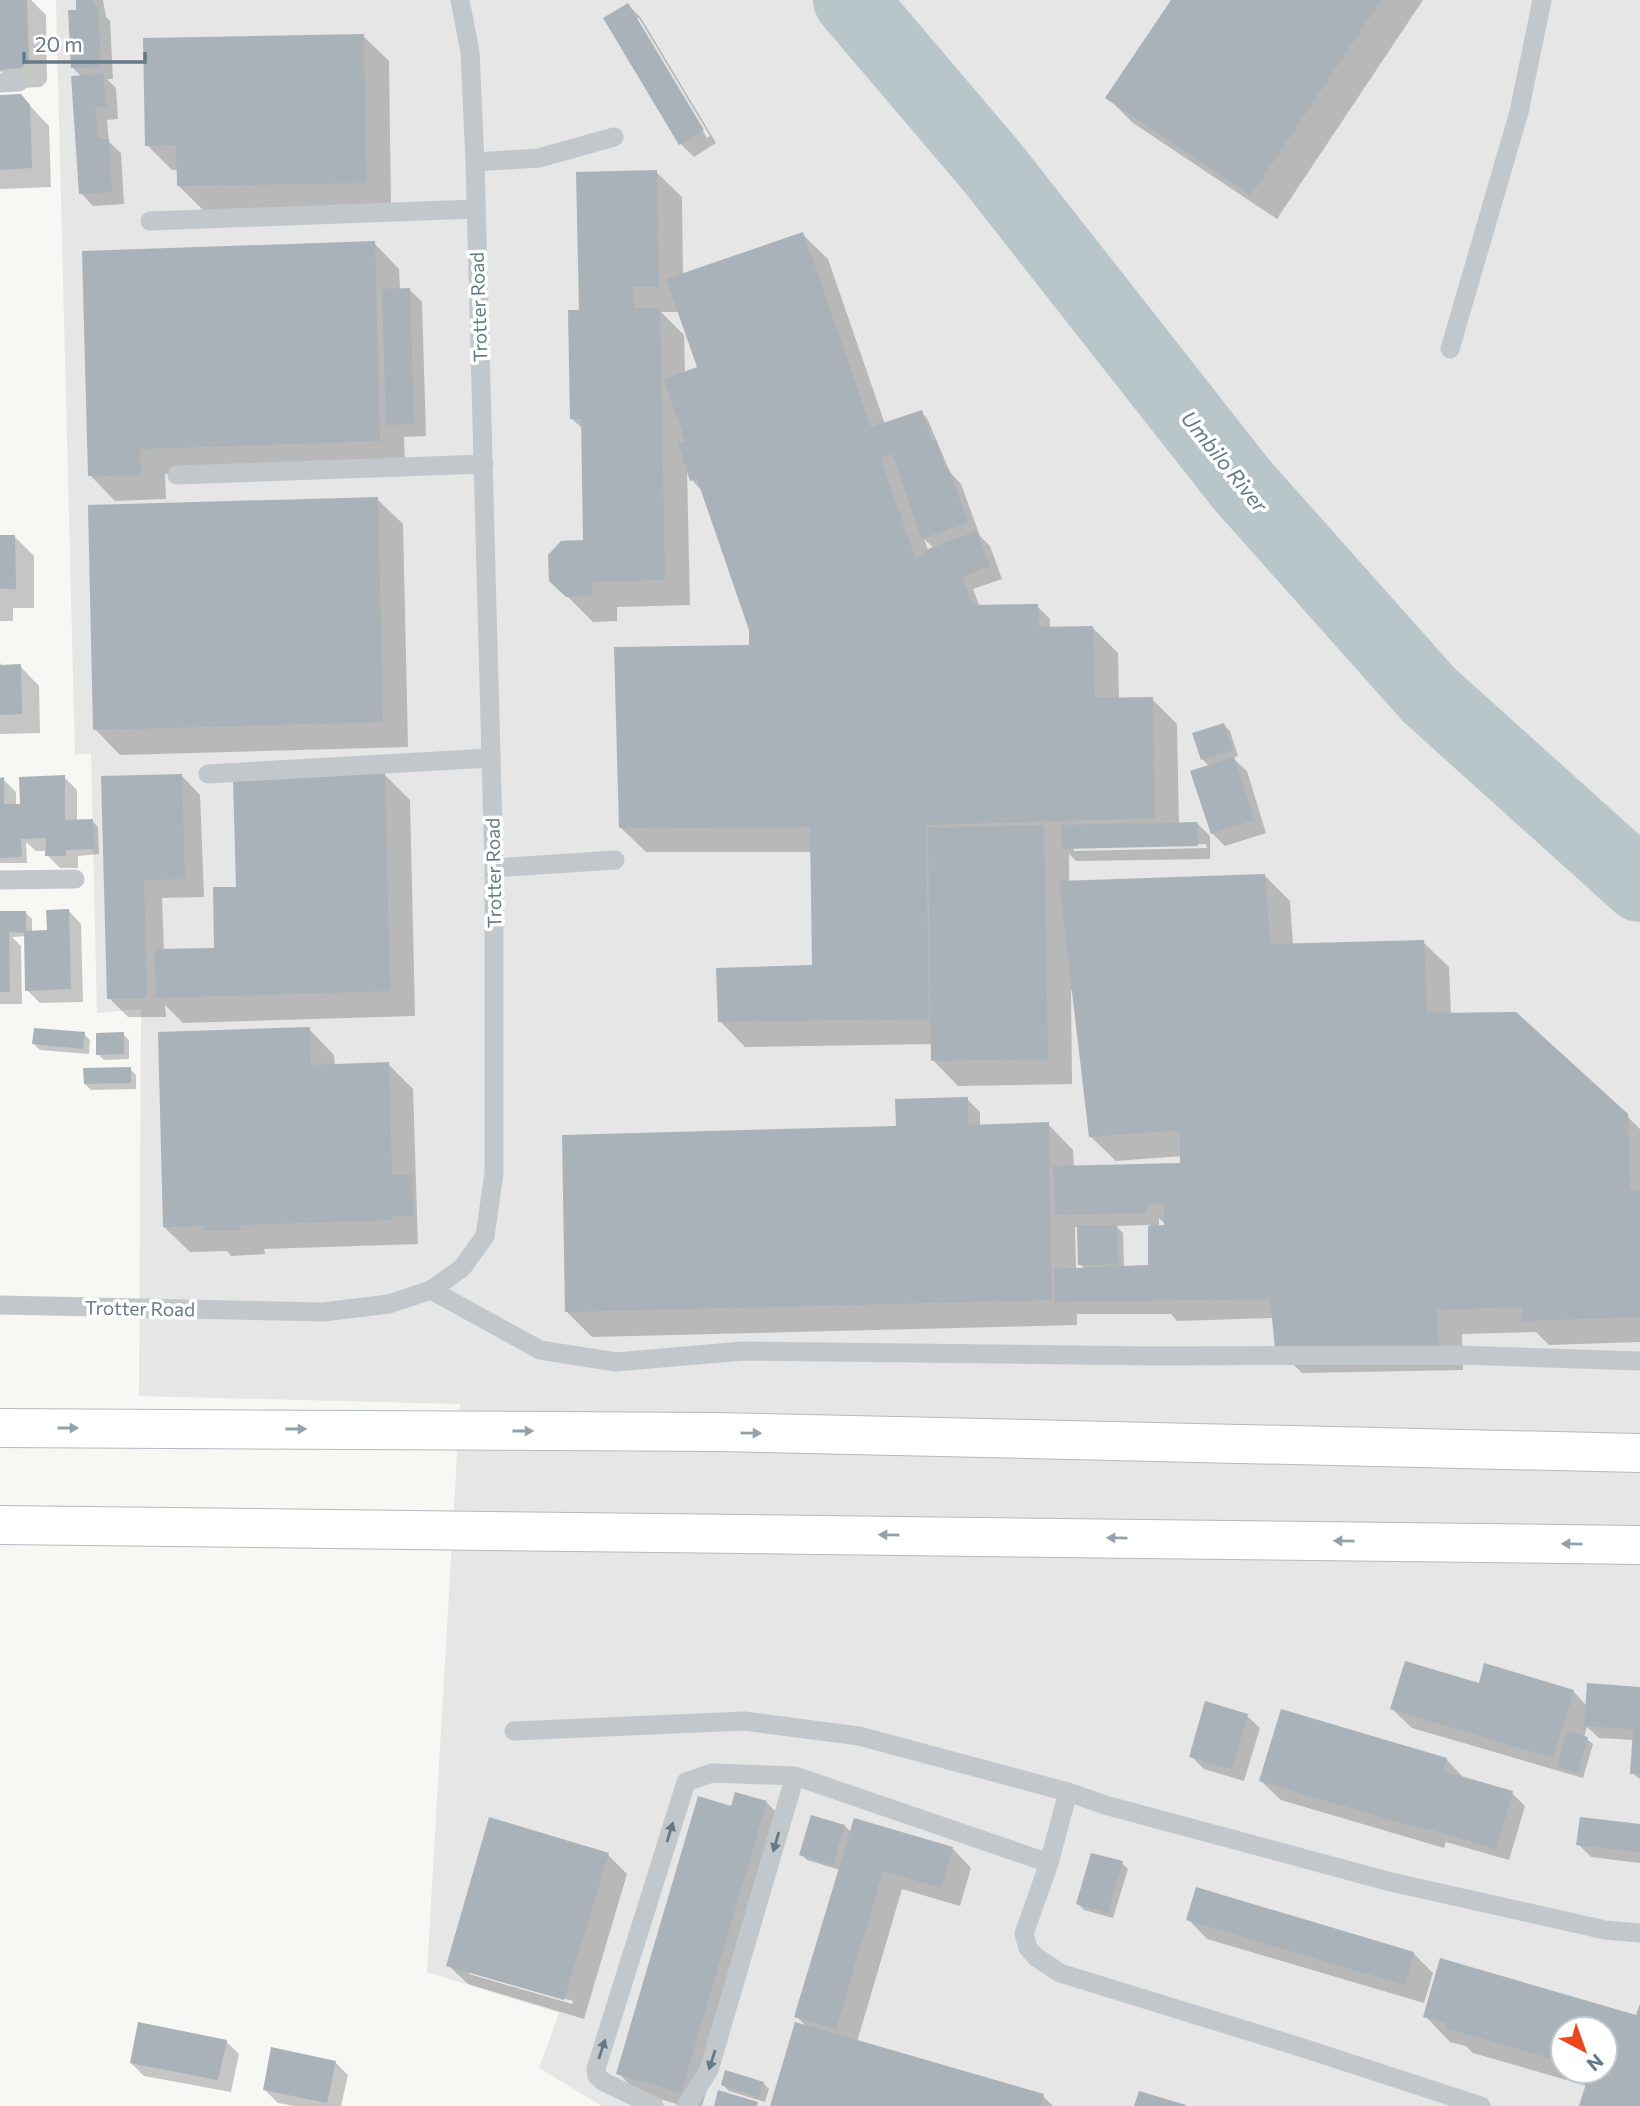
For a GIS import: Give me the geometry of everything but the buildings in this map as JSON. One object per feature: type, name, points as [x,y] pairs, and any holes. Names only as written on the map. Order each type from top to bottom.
[{"type":"highway","points":[[0,1427],[716,1432],[1640,1452]]},
{"type":"highway","points":[[0,1525],[1640,1545]]},
{"type":"lane","name":"Trotter Road","points":[[0,1305],[323,1312],[389,1304],[431,1290],[461,1268],[485,1236],[494,1173],[495,867],[475,162],[470,52],[460,0]]},
{"type":"lane","points":[[1450,349],[1519,112],[1542,0]]},
{"type":"lane","points":[[475,162],[538,158],[614,137]]},
{"type":"lane","points":[[150,221],[475,209]]},
{"type":"lane","points":[[177,475],[484,464]]},
{"type":"lane","points":[[208,774],[490,758]]},
{"type":"lane","points":[[495,867],[614,860]]},
{"type":"lane","points":[[0,880],[75,878]]},
{"type":"lane","points":[[431,1290],[540,1349],[616,1362],[743,1351],[1142,1356],[1460,1355],[1640,1361]]},
{"type":"lane","points":[[514,1731],[744,1721],[859,1736],[1391,1882],[1605,1930],[1640,1933]]},
{"type":"lane","points":[[654,2106],[604,2082],[597,2076],[596,2069],[686,1782],[712,1773],[795,1776],[1049,1863]]},
{"type":"lane","points":[[686,2106],[709,2070],[795,1776]]},
{"type":"lane","points":[[1068,1792],[1049,1863],[1024,1934],[1028,1948],[1036,1957],[1060,1973],[1480,2106]]},
{"type":"shaded area","points":[[56,0],[1640,0],[1640,2106],[602,2106],[539,2068],[559,2013],[427,1972],[460,1404],[139,1396],[141,1009],[97,1013],[91,753],[75,755]]},
{"type":"waterway","name":"Umbilo River","points":[[850,0],[992,167],[1242,485],[1429,695],[1640,885]]}]
